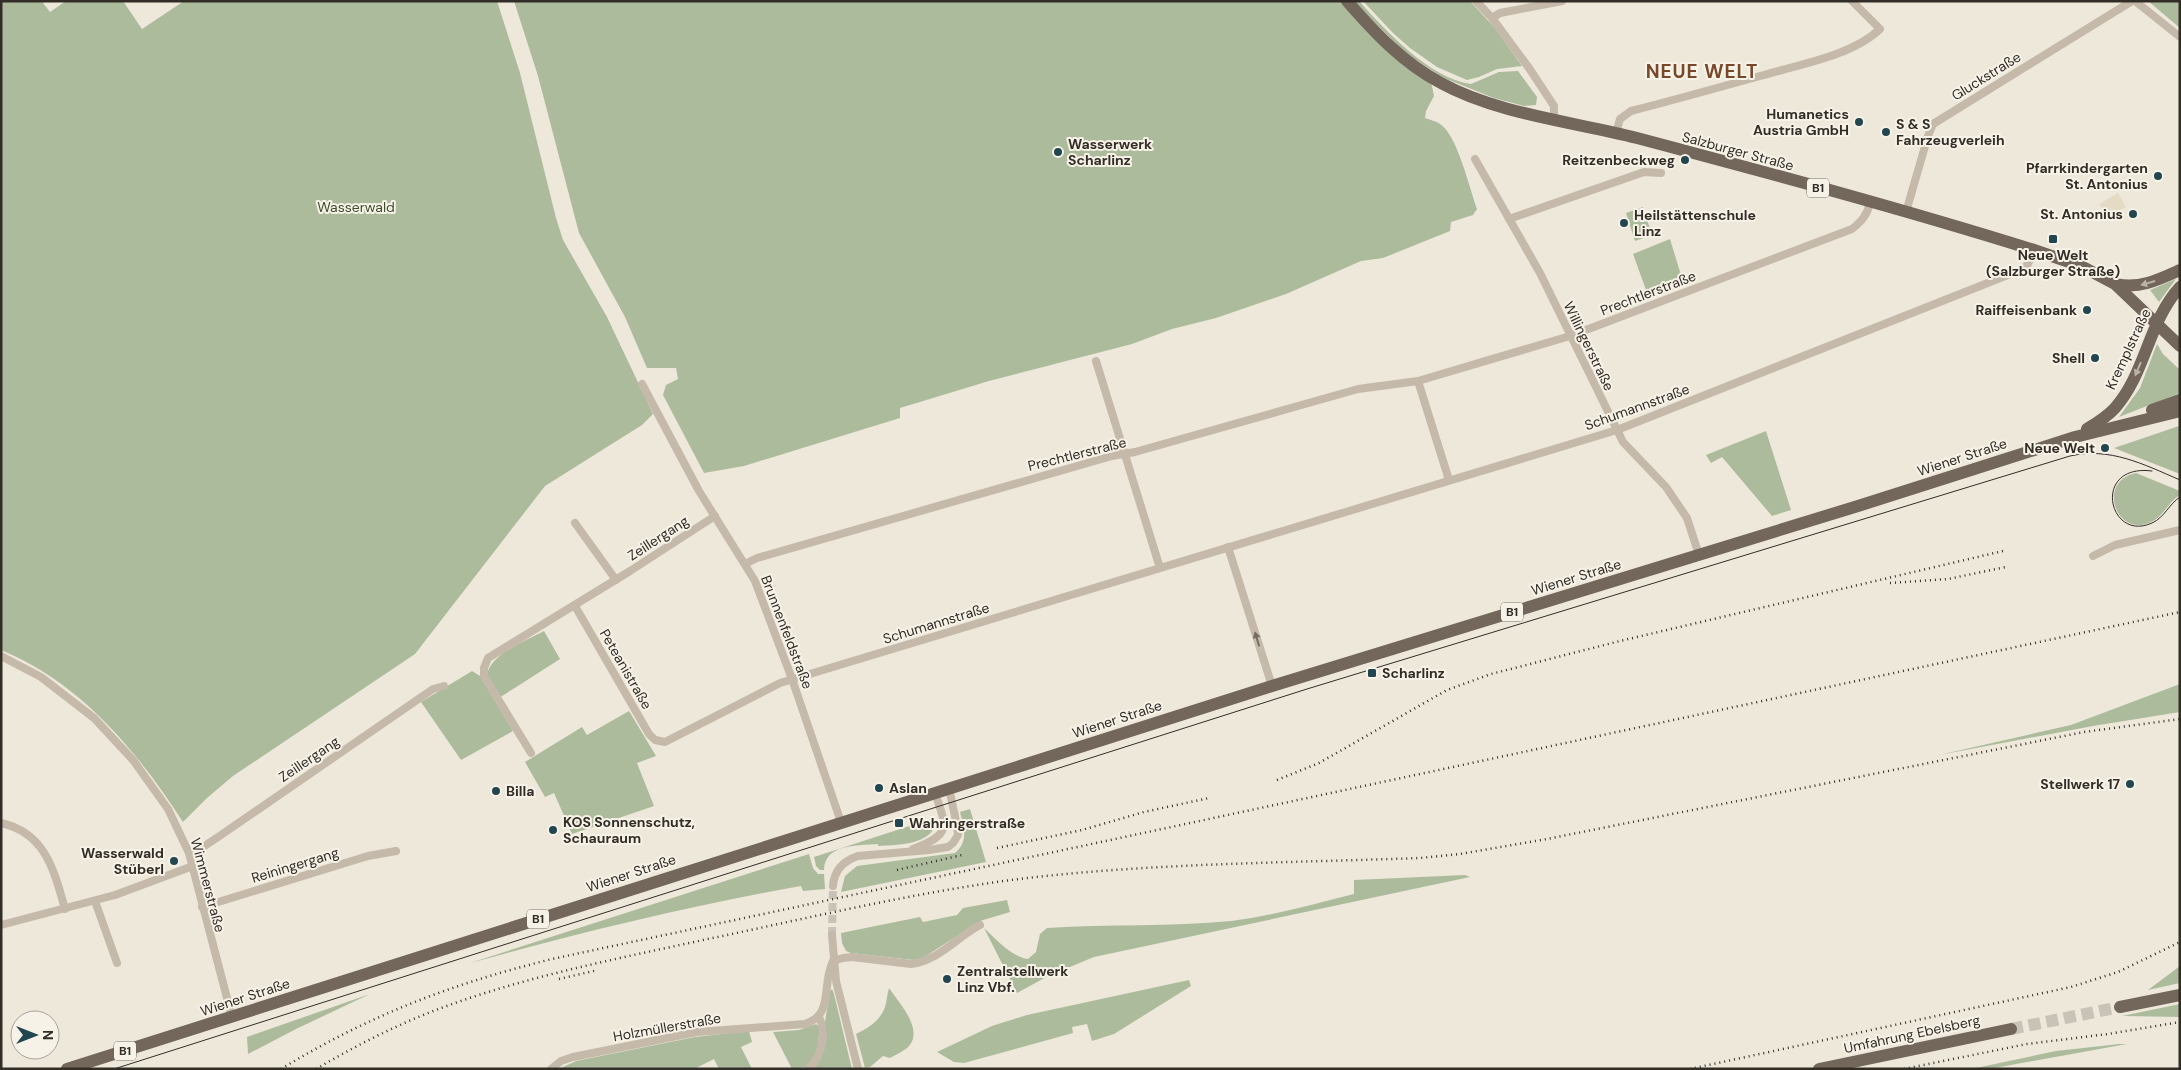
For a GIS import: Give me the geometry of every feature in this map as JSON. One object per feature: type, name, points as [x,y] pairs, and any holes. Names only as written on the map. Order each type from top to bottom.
[{"type":"main road","name":"Salzburger Straße","points":[[1347,1],[1394,51],[1439,82],[1490,102],[1616,133],[1906,212],[2034,250],[2080,266],[2115,284],[2180,346]]},
{"type":"main road","points":[[2115,284],[2128,286],[2147,285],[2180,270]]},
{"type":"main road","name":"Kremplstraße","points":[[2075,437],[2107,416],[2119,403],[2133,380],[2166,305],[2180,287]]},
{"type":"main road","name":"B1","points":[[2118,425],[2180,400]]},
{"type":"main road","name":"Wiener Straße","points":[[67,1069],[1272,686],[2075,437],[2180,411]]},
{"type":"main road","points":[[2120,1007],[2180,995]]},
{"type":"main road","name":"Umfahrung Ebelsberg","points":[[1819,1069],[2012,1030]]},
{"type":"street","points":[[1476,1],[1492,18],[1554,106],[1554,119]]},
{"type":"street","points":[[1492,18],[1500,13],[1562,1]]},
{"type":"street","points":[[1616,133],[1620,119],[1631,111],[1822,58],[1857,45],[1872,37],[1880,29],[1852,1]]},
{"type":"street","points":[[2134,1],[2180,37]]},
{"type":"street","name":"Gluckstraße","points":[[1906,212],[1933,124],[2134,1]]},
{"type":"street","name":"Willingerstraße","points":[[1475,158],[1540,273],[1622,442],[1666,488],[1687,518],[1699,555]]},
{"type":"street","points":[[1509,219],[1644,172],[1661,173]]},
{"type":"street","name":"Prechtlerstraße","points":[[745,564],[757,558],[784,550],[1112,456],[1135,452],[1358,389],[1418,381],[1570,336],[1852,229],[1867,214],[1870,202]]},
{"type":"street","name":"Schumannstraße","points":[[659,742],[675,739],[780,683],[792,679],[1617,430],[2023,269],[2028,264],[2034,250]]},
{"type":"street","points":[[1096,361],[1160,568]]},
{"type":"street","points":[[1418,381],[1449,480]]},
{"type":"street","name":"Brunnenfeldstraße","points":[[642,384],[680,457],[745,564],[762,600],[792,679],[841,822]]},
{"type":"street","name":"Zeillergang","points":[[531,753],[488,684],[484,676],[485,662],[492,654],[575,606],[715,516]]},
{"type":"street","points":[[575,522],[616,580]]},
{"type":"street","points":[[2093,556],[2115,544],[2180,530]]},
{"type":"street","points":[[1228,547],[1272,686]]},
{"type":"street","name":"Peteanistraße","points":[[575,606],[649,734],[659,742]]},
{"type":"street","name":"Wimmerstraße","points":[[1,656],[41,677],[74,701],[114,738],[151,783],[168,809],[193,866],[202,907],[232,1017]]},
{"type":"street","name":"Zeillergang","points":[[188,853],[207,844],[433,689],[444,686]]},
{"type":"street","points":[[833,886],[836,873],[842,864],[850,859],[948,847],[956,840],[957,826],[949,788]]},
{"type":"street","points":[[908,851],[934,840],[942,832],[944,825],[935,793]]},
{"type":"street","points":[[1,823],[25,832],[34,839],[44,852],[51,863],[65,909]]},
{"type":"street","name":"Reiningergang","points":[[202,907],[368,856],[396,851]]},
{"type":"street","points":[[1,925],[95,901],[193,866]]},
{"type":"street","points":[[95,901],[117,963]]},
{"type":"street","points":[[833,961],[852,957],[912,964],[920,963],[934,956],[980,925]]},
{"type":"street","points":[[832,935],[833,961],[858,1069]]},
{"type":"street","points":[[808,1069],[817,1060],[821,1049],[822,1024],[819,1017],[823,1009],[827,978],[833,961]]},
{"type":"street","name":"Holzmüllerstraße","points":[[551,1069],[561,1061],[573,1057],[697,1032],[794,1026],[813,1021],[819,1017]]},
{"type":"green space","name":"Wasserwald","points":[[1,1],[46,1],[43,3],[50,12],[66,1],[123,1],[142,29],[184,1],[497,1],[520,73],[563,240],[607,317],[653,414],[642,425],[545,486],[415,654],[233,776],[183,822],[126,745],[82,700],[30,664],[1,650]]},
{"type":"green space","points":[[514,1],[1342,1],[1431,81],[1434,96],[1426,111],[1425,118],[1440,124],[1452,139],[1477,209],[1473,215],[1451,222],[1450,231],[1383,258],[1361,261],[1286,294],[1216,318],[1172,329],[1132,344],[989,381],[900,408],[900,418],[744,466],[704,473],[663,395],[666,385],[678,379],[676,368],[647,368],[625,317],[579,233],[538,76]]},
{"type":"green space","points":[[1353,1],[1359,1],[1395,39],[1424,63],[1455,80],[1471,84],[1499,72],[1518,71],[1537,97],[1536,105],[1524,106],[1494,98],[1444,78],[1405,53]]},
{"type":"green space","points":[[1363,1],[1470,1],[1494,27],[1522,66],[1497,69],[1467,80],[1437,67],[1410,48]]},
{"type":"green space","points":[[2148,1],[2180,1],[2180,28]]},
{"type":"green space","points":[[1643,207],[1652,235],[1635,241],[1626,213]]},
{"type":"green space","points":[[1670,239],[1684,285],[1649,298],[1633,254]]},
{"type":"green space","points":[[2176,279],[2159,302],[2150,290]]},
{"type":"green space","points":[[2157,344],[2163,354],[2180,370],[2180,393],[2119,417],[2140,388]]},
{"type":"green space","points":[[2179,426],[2180,474],[2114,448]]},
{"type":"green space","points":[[1766,431],[1791,510],[1772,516],[1722,457],[1711,463],[1706,455]]},
{"type":"green space","points":[[2136,473],[2180,491],[2180,495],[2172,501],[2163,513],[2151,522],[2139,525],[2128,523],[2120,516],[2115,507],[2114,497],[2117,486],[2124,478]]},
{"type":"green space","points":[[544,631],[560,659],[499,698],[487,675],[490,667],[502,654]]},
{"type":"green space","points":[[472,671],[480,676],[513,731],[461,760],[421,702]]},
{"type":"green space","points":[[2180,684],[2180,712],[1939,755],[2071,725]]},
{"type":"green space","points":[[629,711],[656,756],[637,763],[654,806],[572,834],[554,793],[545,797],[525,762],[582,727],[587,735]]},
{"type":"green space","points":[[970,809],[986,862],[841,892],[845,876],[857,866],[955,853],[964,839],[960,812]]},
{"type":"green space","points":[[934,818],[936,821],[933,829],[921,839],[904,844],[852,846],[836,850],[826,861],[824,870],[820,870],[816,866],[814,857]]},
{"type":"green space","points":[[809,854],[813,868],[818,874],[824,874],[825,889],[803,891],[801,886],[717,902],[552,941],[470,963]]},
{"type":"green space","points":[[1465,875],[1470,877],[1094,957],[1048,976],[1017,993],[984,928],[1015,955],[1028,959],[1036,952],[1040,934],[1047,928],[1185,924],[1247,919],[1354,894],[1354,880]]},
{"type":"green space","points":[[1007,900],[1010,912],[980,921],[923,958],[913,960],[851,953],[846,951],[842,943],[841,933],[920,917],[923,922],[957,915],[963,908]]},
{"type":"green space","points":[[2180,966],[2180,983],[2148,990]]},
{"type":"green space","points":[[1189,980],[1191,986],[1114,1034],[1092,1041],[1087,1024],[1072,1027],[1073,1033],[964,1063],[954,1062],[937,1052],[992,1026],[1027,1015]]},
{"type":"green space","points":[[889,988],[909,1017],[914,1034],[912,1041],[901,1052],[890,1058],[883,1056],[870,1067],[865,1068],[856,1034],[869,1027],[883,1012]]},
{"type":"green space","points":[[832,989],[852,1069],[813,1069],[823,1053],[825,1019]]},
{"type":"green space","points":[[370,994],[296,1029],[248,1054],[247,1037]]},
{"type":"green space","points":[[2180,1004],[2180,1017],[2122,1016]]},
{"type":"green space","points":[[816,1024],[820,1028],[817,1053],[806,1067],[792,1069],[773,1032],[799,1030]]},
{"type":"green space","points":[[749,1031],[752,1042],[741,1047],[752,1069],[719,1069],[714,1059],[694,1069],[559,1069],[576,1061],[695,1037]]},
{"type":"green space","points":[[2127,1044],[1989,1069],[1971,1069],[2056,1051]]},
{"type":"shaded area","points":[[2118,193],[2126,207],[2108,218],[2099,204]]},
{"type":"tunnel","points":[[832,935],[833,886]]},
{"type":"tunnel","points":[[2011,1029],[2120,1007]]},
{"type":"tram line","points":[[114,1069],[1307,689],[2070,456],[2085,454],[2113,455],[2139,463],[2180,480]]},
{"type":"tram line","points":[[2152,471],[2133,472],[2120,479],[2114,489],[2113,502],[2117,513],[2125,522],[2137,526],[2152,523],[2160,518],[2180,497]]},
{"type":"railway","points":[[1277,780],[1319,763],[1447,690],[1491,674],[1620,641],[2003,551]]},
{"type":"railway","points":[[1890,583],[1948,579],[2006,567]]},
{"type":"railway","points":[[281,1069],[347,1033],[412,1003],[480,979],[552,959],[2180,612]]},
{"type":"railway","points":[[316,1069],[363,1043],[411,1020],[508,986],[638,954],[933,892],[1011,880],[1113,870],[1215,864],[1420,858],[1460,854],[1547,839],[2084,732],[2180,719]]},
{"type":"railway","points":[[997,848],[1082,830],[1144,812],[1209,798]]},
{"type":"railway","points":[[897,870],[962,855]]},
{"type":"railway","points":[[1690,1069],[2071,987],[2118,972],[2180,942]]},
{"type":"railway","points":[[559,979],[598,970]]},
{"type":"railway","points":[[1904,1069],[2027,1044],[2108,1034],[2180,1022]]},
{"type":"place","name":"Humanetics Austria GmbH","points":[[1859,122]]},
{"type":"place","name":"S & S Fahrzeugverleih","points":[[1886,132]]},
{"type":"place","name":"Wasserwerk Scharlinz","points":[[1058,152]]},
{"type":"place","name":"Reitzenbeckweg","points":[[1685,160]]},
{"type":"place","name":"Pfarrkindergarten St. Antonius","points":[[2158,176]]},
{"type":"place","name":"St. Antonius","points":[[2133,214]]},
{"type":"place","name":"Heilstättenschule Linz","points":[[1624,223]]},
{"type":"place","name":"Neue Welt (Salzburger Straße)","points":[[2053,239]]},
{"type":"place","name":"Raiffeisenbank","points":[[2087,310]]},
{"type":"place","name":"Shell","points":[[2095,358]]},
{"type":"place","name":"Neue Welt","points":[[2105,448]]},
{"type":"place","name":"Scharlinz","points":[[1372,673]]},
{"type":"place","name":"Stellwerk 17","points":[[2130,784]]},
{"type":"place","name":"Aslan","points":[[879,788]]},
{"type":"place","name":"Billa","points":[[496,791]]},
{"type":"place","name":"Wahringerstraße","points":[[899,823]]},
{"type":"place","name":"KOS Sonnenschutz, Schauraum","points":[[553,830]]},
{"type":"place","name":"Wasserwald Stüberl","points":[[174,861]]},
{"type":"place","name":"Zentralstellwerk Linz Vbf.","points":[[947,979]]},
{"type":"district","name":"NEUE WELT","points":[[1702,71]]}]
